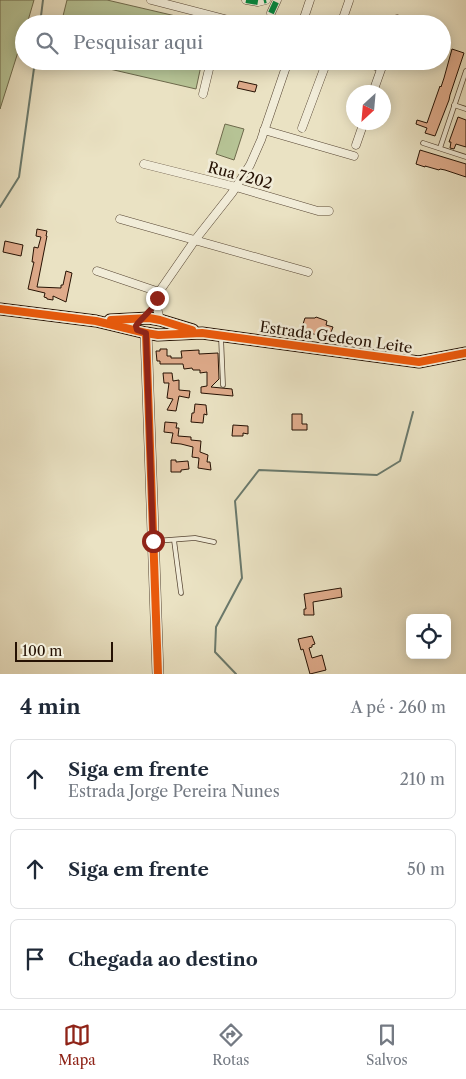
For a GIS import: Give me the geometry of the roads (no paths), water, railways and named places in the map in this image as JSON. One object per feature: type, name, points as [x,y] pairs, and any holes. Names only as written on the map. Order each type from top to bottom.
[{"type":"main road","name":"Estrada Gedeon Leite","points":[[0,309],[96,321],[147,333],[202,333]]},
{"type":"main road","points":[[142,319],[136,326],[147,333],[161,328],[160,320]]},
{"type":"main road","name":"Estrada Gedeon Leite","points":[[96,321],[160,320],[202,333],[419,362],[466,353]]},
{"type":"street","points":[[151,0],[202,15]]},
{"type":"street","points":[[246,0],[258,2],[266,0]]},
{"type":"street","points":[[271,13],[274,0]]},
{"type":"street","points":[[305,15],[310,0]]},
{"type":"street","points":[[344,15],[349,1]]},
{"type":"street","points":[[203,94],[209,70]]},
{"type":"street","points":[[160,320],[156,304],[159,292],[250,165],[285,70]]},
{"type":"street","points":[[302,128],[324,70]]},
{"type":"street","points":[[376,85],[381,70]]},
{"type":"street","points":[[264,130],[354,156]]},
{"type":"street","points":[[356,145],[361,130]]},
{"type":"street","name":"Rua 7202","points":[[144,164],[236,187],[318,211],[329,211]]},
{"type":"street","points":[[120,219],[308,272]]},
{"type":"street","points":[[96,271],[159,292]]},
{"type":"street","points":[[142,319],[156,304]]},
{"type":"street","points":[[147,333],[158,674]]},
{"type":"lane","points":[[440,148],[466,71]]},
{"type":"lane","points":[[454,106],[466,109]]},
{"type":"lane","points":[[423,142],[466,157]]},
{"type":"lane","points":[[221,336],[224,385]]},
{"type":"lane","points":[[153,541],[195,538],[214,542]]},
{"type":"lane","points":[[174,540],[181,593]]},
{"type":"waterway","points":[[41,15],[43,0]]},
{"type":"waterway","points":[[0,207],[19,177],[34,70]]},
{"type":"waterway","points":[[236,674],[215,652],[216,627],[242,578],[235,501],[259,470],[377,475],[400,461],[413,412]]}]
